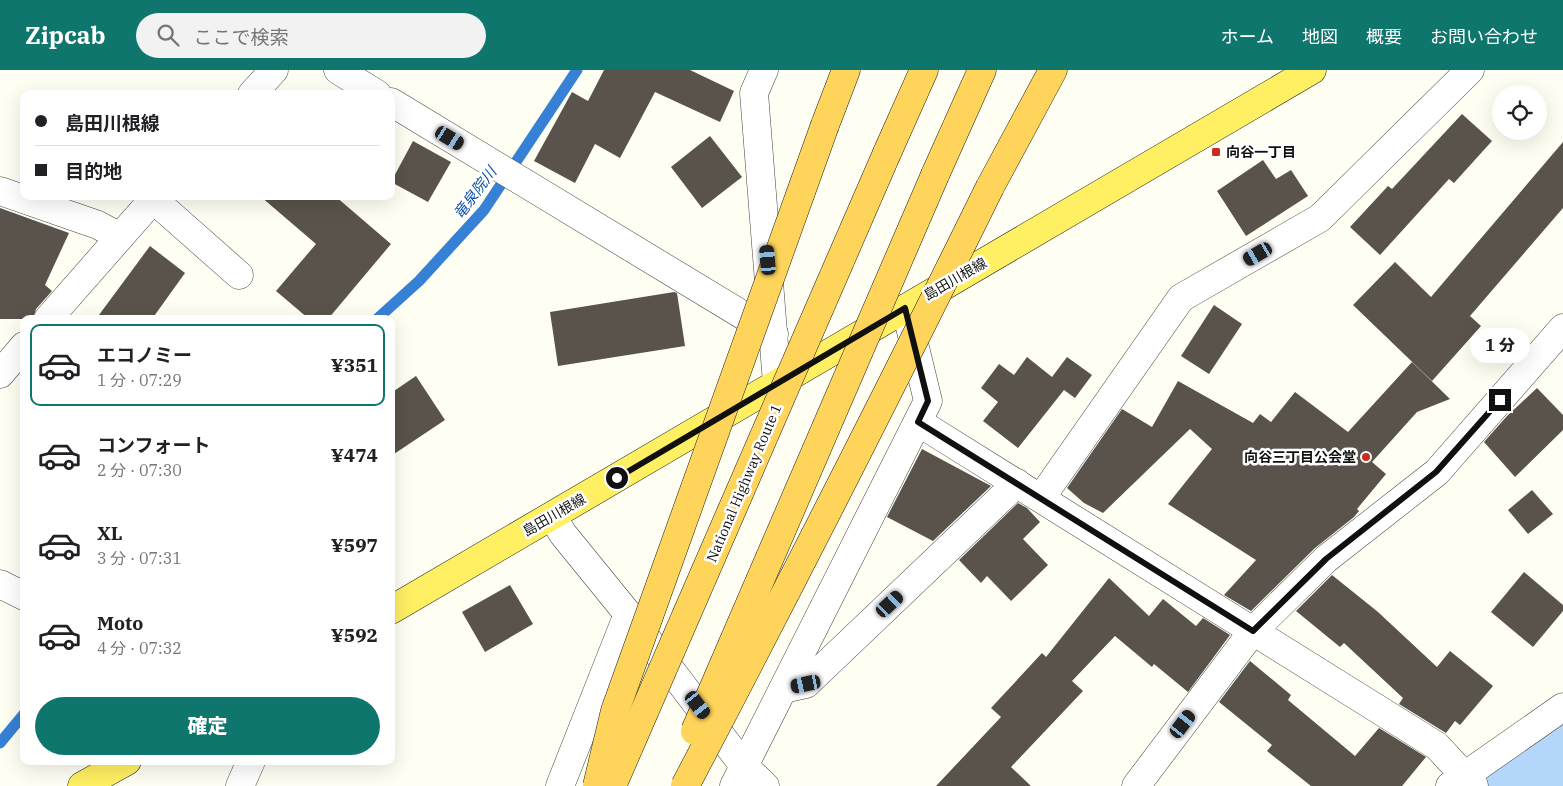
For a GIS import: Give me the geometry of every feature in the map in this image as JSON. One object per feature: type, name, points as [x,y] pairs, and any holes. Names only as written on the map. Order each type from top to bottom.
[{"type":"highway","points":[[597,786],[615,711],[846,70]]},
{"type":"highway","name":"National Highway Route 1","points":[[612,786],[924,70]]},
{"type":"highway","points":[[671,786],[982,70]]},
{"type":"highway","points":[[685,786],[803,561],[990,187],[1053,70]]},
{"type":"main road","name":"島田川根線","points":[[395,608],[1312,70]]},
{"type":"main road","points":[[82,786],[119,765]]},
{"type":"street","points":[[256,90],[274,70]]},
{"type":"street","points":[[338,70],[370,90]]},
{"type":"street","points":[[764,70],[754,93],[778,383]]},
{"type":"street","points":[[1041,498],[1181,298],[1320,218],[1470,70]]},
{"type":"street","points":[[395,104],[774,334]]},
{"type":"street","points":[[0,191],[20,198]]},
{"type":"street","points":[[26,200],[98,225],[120,237]]},
{"type":"street","points":[[52,315],[152,200]]},
{"type":"street","points":[[156,200],[238,275]]},
{"type":"street","points":[[739,776],[928,401],[905,308]]},
{"type":"street","points":[[1136,786],[1253,631],[1326,559],[1436,472],[1563,328]]},
{"type":"street","points":[[0,374],[20,351]]},
{"type":"street","points":[[918,422],[1437,746],[1463,782],[1563,707]]},
{"type":"street","points":[[783,689],[806,684],[1017,483]]},
{"type":"street","points":[[552,516],[563,534],[628,614],[739,776],[765,786]]},
{"type":"street","points":[[0,584],[20,594]]},
{"type":"street","points":[[560,786],[628,614]]},
{"type":"street","points":[[240,786],[249,765]]},
{"type":"building","points":[[604,70],[690,70],[734,91],[720,122],[655,92],[620,158],[595,144],[575,183],[534,161],[572,92],[588,101]]},
{"type":"building","points":[[1462,114],[1492,141],[1454,183],[1449,179],[1380,255],[1350,227],[1388,186],[1392,189]]},
{"type":"building","points":[[710,136],[742,177],[702,208],[671,167]]},
{"type":"building","points":[[413,141],[451,162],[428,202],[395,184],[395,175]]},
{"type":"building","points":[[1563,142],[1563,208],[1470,316],[1481,326],[1432,381],[1353,305],[1395,262],[1431,297]]},
{"type":"building","points":[[1263,160],[1276,179],[1291,170],[1308,196],[1246,236],[1217,191]]},
{"type":"building","points":[[265,200],[340,200],[391,244],[331,315],[304,315],[276,291],[316,244]]},
{"type":"building","points":[[0,208],[69,233],[45,285],[52,291],[36,309],[34,315],[20,315],[20,319],[0,319]]},
{"type":"building","points":[[150,246],[185,273],[155,315],[99,315]]},
{"type":"building","points":[[677,293],[685,346],[558,366],[550,312]]},
{"type":"building","points":[[1214,305],[1242,324],[1209,374],[1181,356]]},
{"type":"building","points":[[1027,357],[1052,377],[1067,357],[1092,375],[1075,398],[1064,390],[1018,448],[983,421],[998,402],[981,388],[999,364],[1014,375]]},
{"type":"building","points":[[1412,362],[1450,399],[1417,412],[1372,462],[1386,474],[1357,509],[1359,511],[1354,517],[1315,548],[1251,611],[1224,595],[1256,560],[1168,504],[1212,449],[1190,429],[1103,513],[1084,503],[1067,488],[1122,409],[1152,427],[1178,381],[1253,423],[1260,414],[1271,422],[1295,392],[1348,432]]},
{"type":"building","points":[[416,376],[445,420],[395,453],[395,390]]},
{"type":"building","points":[[1537,388],[1563,415],[1563,430],[1515,477],[1484,442],[1507,416]]},
{"type":"building","points":[[922,449],[991,486],[933,541],[887,517]]},
{"type":"building","points":[[1532,490],[1553,514],[1528,534],[1508,510]]},
{"type":"building","points":[[1018,503],[1027,508],[1040,522],[1023,539],[1048,565],[1011,601],[987,576],[981,583],[959,560]]},
{"type":"building","points":[[1524,572],[1563,605],[1563,611],[1533,647],[1491,612]]},
{"type":"building","points":[[1332,575],[1378,612],[1437,667],[1450,651],[1493,686],[1460,725],[1455,721],[1446,733],[1399,704],[1403,698],[1344,643],[1340,647],[1296,611]]},
{"type":"building","points":[[1109,578],[1149,616],[1163,599],[1196,626],[1203,618],[1230,635],[1188,692],[1154,664],[1152,667],[1115,636],[1072,681],[1083,691],[1011,767],[1031,786],[936,786],[1001,717],[991,708],[1042,653],[1046,657]]},
{"type":"building","points":[[510,585],[533,624],[485,652],[462,612]]},
{"type":"building","points":[[1250,661],[1291,695],[1288,700],[1355,756],[1379,728],[1426,757],[1402,786],[1311,786],[1267,751],[1272,745],[1219,702]]},
{"type":"waterway","name":"竜泉院川","points":[[381,315],[419,281],[484,210],[577,70]]},
{"type":"waterway","name":"竜泉院川","points":[[0,743],[20,719]]},
{"type":"waterway","points":[[1518,786],[1563,752]]},
{"type":"place","name":"向谷一丁目","points":[[1216,152]]},
{"type":"place","name":"向谷三丁目公会堂","points":[[1366,457]]},
{"type":"route","points":[[617,478],[905,308],[928,401],[918,422],[1253,631],[1326,559],[1436,472],[1500,400]]}]
